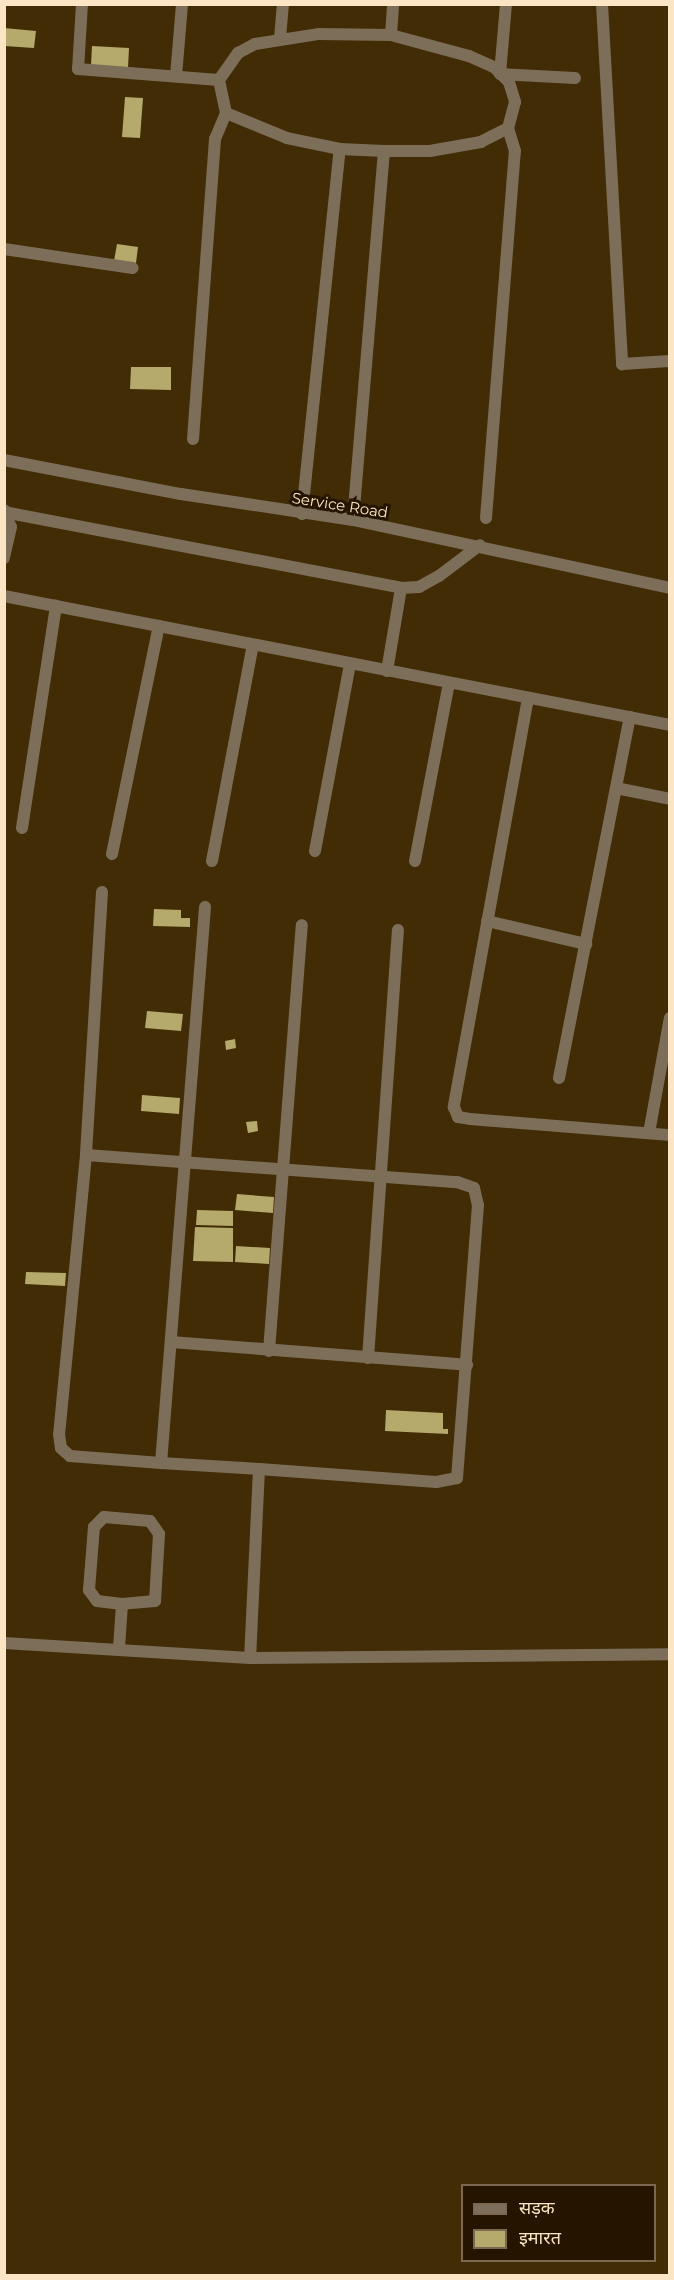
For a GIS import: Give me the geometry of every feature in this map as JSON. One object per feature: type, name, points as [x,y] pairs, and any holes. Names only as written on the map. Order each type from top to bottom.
[{"type":"street","points":[[82,4],[78,69],[219,80]]},
{"type":"street","points":[[176,76],[182,4]]},
{"type":"street","points":[[280,38],[283,4]]},
{"type":"street","points":[[391,34],[393,4]]},
{"type":"street","points":[[500,74],[506,4]]},
{"type":"street","points":[[602,4],[622,364],[669,361]]},
{"type":"street","points":[[193,439],[215,139],[226,113],[219,96],[219,80],[238,53],[280,38],[391,34],[469,56],[500,74],[509,82],[515,102],[508,128],[515,151],[486,518]]},
{"type":"street","points":[[500,74],[575,78]]},
{"type":"street","points":[[226,113],[287,138],[340,148],[384,151],[430,151],[481,142],[508,128]]},
{"type":"street","points":[[302,514],[340,148]]},
{"type":"street","points":[[353,520],[384,151]]},
{"type":"street","points":[[4,249],[133,268]]},
{"type":"street","name":"Service Road","points":[[4,460],[302,514],[353,520],[480,545],[669,588]]},
{"type":"street","points":[[4,558],[11,527],[5,511]]},
{"type":"street","points":[[5,511],[401,588],[418,587],[480,545]]},
{"type":"street","points":[[387,671],[401,588]]},
{"type":"street","points":[[4,596],[669,725]]},
{"type":"street","points":[[22,828],[56,606]]},
{"type":"street","points":[[112,854],[159,626]]},
{"type":"street","points":[[212,861],[253,645]]},
{"type":"street","points":[[315,851],[350,663]]},
{"type":"street","points":[[415,861],[449,683]]},
{"type":"street","points":[[528,698],[453,1107],[458,1117],[669,1135]]},
{"type":"street","points":[[560,1078],[630,717]]},
{"type":"street","points":[[616,788],[669,800]]},
{"type":"street","points":[[86,1155],[457,1182],[474,1188],[478,1205],[457,1478],[436,1482],[161,1463],[70,1456],[61,1448],[59,1434],[86,1155],[102,892]]},
{"type":"street","points":[[161,1463],[205,908]]},
{"type":"street","points":[[488,921],[586,944]]},
{"type":"street","points":[[269,1351],[302,925]]},
{"type":"street","points":[[368,1358],[398,930]]},
{"type":"street","points":[[649,1133],[669,1018]]},
{"type":"street","points":[[171,1342],[467,1365]]},
{"type":"street","points":[[250,1659],[260,1469]]},
{"type":"street","points":[[104,1517],[150,1521],[159,1534],[155,1601],[122,1604],[96,1601],[89,1590],[94,1527],[104,1517]]},
{"type":"street","points":[[119,1648],[122,1604]]},
{"type":"street","points":[[4,1643],[119,1648],[250,1659],[669,1653]]},
{"type":"building","points":[[4,28],[36,31],[34,48],[4,46]]},
{"type":"building","points":[[92,46],[129,48],[128,68],[91,65]]},
{"type":"building","points":[[125,97],[143,98],[140,138],[122,137]]},
{"type":"building","points":[[117,244],[138,247],[136,263],[114,261]]},
{"type":"building","points":[[131,367],[171,367],[171,390],[130,389]]},
{"type":"building","points":[[154,909],[181,910],[181,918],[190,918],[190,927],[153,926]]},
{"type":"building","points":[[147,1011],[183,1014],[181,1031],[145,1028]]},
{"type":"building","points":[[235,1039],[236,1048],[226,1050],[225,1041]]},
{"type":"building","points":[[142,1095],[180,1098],[179,1114],[141,1111]]},
{"type":"building","points":[[257,1121],[258,1131],[248,1133],[246,1122]]},
{"type":"building","points":[[237,1194],[274,1197],[273,1213],[235,1210]]},
{"type":"building","points":[[197,1210],[233,1211],[233,1226],[196,1225]]},
{"type":"building","points":[[195,1227],[233,1228],[233,1262],[193,1261]]},
{"type":"building","points":[[236,1246],[270,1248],[269,1264],[235,1262]]},
{"type":"building","points":[[26,1272],[66,1273],[65,1286],[25,1284]]},
{"type":"building","points":[[386,1410],[443,1413],[443,1429],[448,1429],[448,1434],[385,1431]]}]
